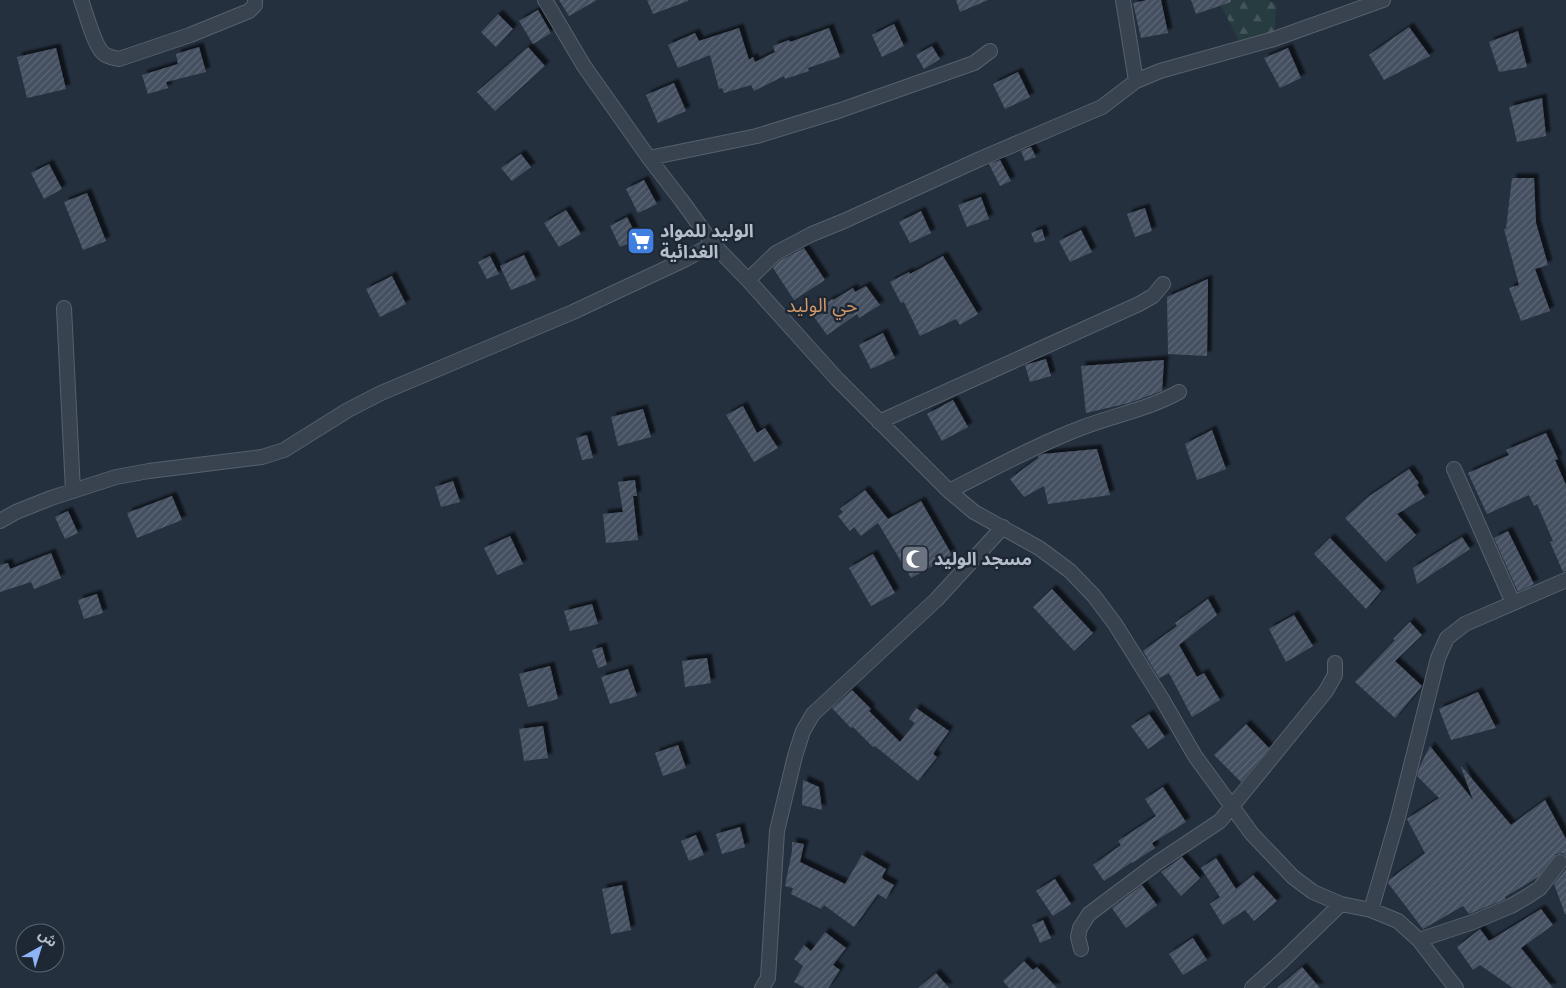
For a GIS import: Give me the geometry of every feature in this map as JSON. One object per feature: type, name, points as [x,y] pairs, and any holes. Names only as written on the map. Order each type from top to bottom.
[{"type":"street","points":[[81,0],[97,45],[104,54],[119,59],[190,35],[249,11],[255,6],[256,0]]},
{"type":"street","points":[[545,0],[584,66],[713,244],[837,379],[949,491],[974,512],[1040,548],[1070,571],[1094,596],[1115,624],[1195,756],[1252,834],[1293,877],[1313,892],[1341,904],[1371,910],[1398,921],[1419,940],[1456,988]]},
{"type":"street","points":[[1123,0],[1136,81]]},
{"type":"street","points":[[748,280],[776,254],[812,234],[1102,107],[1136,81],[1160,71],[1274,39],[1383,0]]},
{"type":"street","points":[[649,158],[757,136],[829,114],[974,63],[990,51]]},
{"type":"street","points":[[0,521],[25,509],[116,477],[262,456],[284,450],[348,410],[381,393],[573,312],[684,260],[713,244]]},
{"type":"street","points":[[879,422],[1139,304],[1153,296],[1163,284]]},
{"type":"street","points":[[64,308],[73,491]]},
{"type":"street","points":[[949,491],[1051,440],[1149,406],[1179,392]]},
{"type":"street","points":[[1454,469],[1513,603]]},
{"type":"street","points":[[762,988],[768,978],[777,831],[803,731],[813,714],[937,599],[1002,527]]},
{"type":"street","points":[[1371,910],[1398,817],[1438,658],[1447,638],[1465,624],[1566,580]]},
{"type":"street","points":[[1081,948],[1078,937],[1080,928],[1089,914],[1157,863],[1220,822],[1326,691],[1335,675],[1335,663]]},
{"type":"street","points":[[1419,940],[1474,922],[1511,906],[1540,888],[1560,862]]},
{"type":"street","points":[[1258,986],[1341,904]]},
{"type":"green space","points":[[1218,0],[1268,0],[1276,4],[1274,39],[1243,48]]},
{"type":"building","points":[[559,0],[597,0],[569,16]]},
{"type":"building","points":[[647,0],[688,0],[688,1],[653,14]]},
{"type":"building","points":[[956,0],[988,0],[960,12]]},
{"type":"building","points":[[1161,0],[1168,33],[1141,38],[1133,3]]},
{"type":"building","points":[[1191,0],[1231,0],[1231,2],[1196,14]]},
{"type":"building","points":[[538,10],[551,33],[533,44],[519,21]]},
{"type":"building","points":[[498,14],[513,29],[496,47],[481,32]]},
{"type":"building","points":[[894,24],[904,46],[882,57],[872,35]]},
{"type":"building","points":[[1409,27],[1430,56],[1384,80],[1369,55]]},
{"type":"building","points":[[739,28],[749,60],[753,57],[755,62],[775,52],[773,46],[829,28],[840,57],[808,68],[809,71],[785,79],[784,76],[754,91],[751,85],[724,93],[722,88],[719,89],[710,55],[678,68],[668,45],[695,33],[699,41]]},
{"type":"building","points":[[1518,31],[1527,67],[1499,72],[1489,42]]},
{"type":"building","points":[[932,46],[940,59],[924,69],[916,55]]},
{"type":"building","points":[[199,47],[206,72],[166,82],[168,88],[148,94],[142,75],[178,64],[176,54]]},
{"type":"building","points":[[528,47],[545,66],[495,111],[477,92]]},
{"type":"building","points":[[56,48],[66,89],[27,98],[17,57]]},
{"type":"building","points":[[1288,48],[1301,78],[1280,88],[1264,58]]},
{"type":"building","points":[[1018,72],[1030,97],[1005,109],[993,84]]},
{"type":"building","points":[[674,83],[686,111],[658,123],[646,95]]},
{"type":"building","points":[[1542,98],[1546,136],[1517,142],[1509,107]]},
{"type":"building","points":[[1031,147],[1036,157],[1025,161],[1021,151]]},
{"type":"building","points":[[521,154],[531,167],[512,181],[501,168]]},
{"type":"building","points":[[1000,160],[1011,181],[1000,186],[989,164]]},
{"type":"building","points":[[49,164],[62,189],[44,199],[31,173]]},
{"type":"building","points":[[1512,178],[1534,178],[1536,223],[1548,265],[1535,269],[1550,311],[1521,321],[1509,288],[1519,285],[1504,229],[1506,229]]},
{"type":"building","points":[[644,180],[657,204],[638,213],[626,189]]},
{"type":"building","points":[[87,193],[106,241],[83,250],[64,202]]},
{"type":"building","points":[[981,197],[989,219],[967,227],[958,205]]},
{"type":"building","points":[[1145,208],[1152,231],[1135,237],[1127,214]]},
{"type":"building","points":[[566,210],[581,234],[559,247],[544,223]]},
{"type":"building","points":[[921,211],[931,233],[910,243],[899,222]]},
{"type":"building","points":[[627,217],[638,239],[620,247],[610,226]]},
{"type":"building","points":[[1042,229],[1045,240],[1035,243],[1031,233]]},
{"type":"building","points":[[1081,230],[1092,252],[1070,262],[1059,241]]},
{"type":"building","points":[[804,248],[825,280],[794,300],[773,268],[781,260]]},
{"type":"building","points":[[524,255],[536,280],[511,290],[500,266]]},
{"type":"building","points":[[490,256],[499,274],[487,279],[478,262]]},
{"type":"building","points":[[943,256],[978,314],[960,325],[956,319],[920,336],[904,302],[901,303],[890,282],[909,272],[910,274]]},
{"type":"building","points":[[392,276],[406,304],[380,317],[366,289]]},
{"type":"building","points":[[1208,279],[1207,356],[1168,354],[1167,297]]},
{"type":"building","points":[[866,286],[880,305],[859,318],[857,314],[827,335],[812,314],[832,299],[853,288],[855,292]]},
{"type":"building","points":[[883,333],[895,358],[871,369],[859,345]]},
{"type":"building","points":[[1046,359],[1051,376],[1030,382],[1025,365]]},
{"type":"building","points":[[1164,360],[1162,391],[1129,403],[1086,413],[1081,366]]},
{"type":"building","points":[[953,400],[968,427],[942,441],[927,414]]},
{"type":"building","points":[[743,406],[757,433],[765,428],[778,448],[754,462],[726,415]]},
{"type":"building","points":[[643,409],[651,437],[618,446],[611,417]]},
{"type":"building","points":[[1212,430],[1226,469],[1197,480],[1185,444]]},
{"type":"building","points":[[1546,433],[1558,459],[1555,460],[1566,485],[1566,571],[1563,572],[1550,542],[1553,541],[1537,504],[1534,506],[1529,495],[1487,514],[1468,473],[1509,455],[1506,450]]},
{"type":"building","points":[[587,435],[593,458],[582,460],[576,438]]},
{"type":"building","points":[[1097,449],[1110,495],[1048,504],[1044,486],[1024,497],[1010,479],[1043,454]]},
{"type":"building","points":[[1409,469],[1419,483],[1417,485],[1425,497],[1397,514],[1416,535],[1386,562],[1345,518],[1368,497]]},
{"type":"building","points":[[635,480],[637,496],[633,496],[638,540],[606,543],[603,514],[623,512],[618,482]]},
{"type":"building","points":[[453,481],[460,502],[441,507],[435,487]]},
{"type":"building","points":[[865,490],[888,519],[921,501],[952,555],[911,578],[878,523],[861,536],[854,527],[850,531],[838,516],[843,512],[840,509]]},
{"type":"building","points":[[172,496],[182,520],[137,538],[127,513]]},
{"type":"building","points":[[68,511],[78,533],[65,539],[55,517]]},
{"type":"building","points":[[1508,531],[1534,584],[1518,592],[1494,538]]},
{"type":"building","points":[[510,536],[523,564],[497,575],[484,548]]},
{"type":"building","points":[[1462,537],[1470,549],[1417,584],[1413,568]]},
{"type":"building","points":[[1330,538],[1381,591],[1366,609],[1314,554]]},
{"type":"building","points":[[51,553],[61,578],[34,589],[31,582],[0,592],[0,565],[8,563],[10,569]]},
{"type":"building","points":[[873,554],[895,593],[871,606],[849,568]]},
{"type":"building","points":[[1052,589],[1093,633],[1074,651],[1033,607]]},
{"type":"building","points":[[97,594],[103,613],[84,619],[78,600]]},
{"type":"building","points":[[1208,599],[1217,615],[1179,645],[1197,677],[1204,673],[1220,700],[1192,717],[1169,673],[1159,678],[1143,651],[1177,626],[1175,623]]},
{"type":"building","points":[[592,604],[598,624],[570,631],[564,611]]},
{"type":"building","points":[[1294,615],[1313,646],[1286,662],[1269,629]]},
{"type":"building","points":[[1410,622],[1422,635],[1395,661],[1422,686],[1395,718],[1355,682]]},
{"type":"building","points":[[602,647],[607,665],[598,668],[592,650]]},
{"type":"building","points":[[707,658],[711,683],[685,687],[682,661]]},
{"type":"building","points":[[550,666],[558,699],[528,707],[519,674]]},
{"type":"building","points":[[628,669],[637,696],[610,704],[601,677]]},
{"type":"building","points":[[852,690],[871,709],[869,711],[900,742],[915,723],[909,719],[916,708],[949,731],[933,754],[937,757],[918,781],[875,746],[873,747],[832,708]]},
{"type":"building","points":[[1478,692],[1496,728],[1451,740],[1439,709]]},
{"type":"building","points":[[1149,714],[1165,737],[1148,749],[1131,726]]},
{"type":"building","points":[[1246,724],[1269,748],[1241,782],[1214,755]]},
{"type":"building","points":[[543,726],[548,758],[524,761],[519,729]]},
{"type":"building","points":[[678,745],[686,768],[663,776],[655,753]]},
{"type":"building","points":[[1430,746],[1473,800],[1461,767],[1511,825],[1545,800],[1566,839],[1566,856],[1562,853],[1556,854],[1538,877],[1505,897],[1506,899],[1469,914],[1463,906],[1423,929],[1388,883],[1389,880],[1425,853],[1407,819],[1439,798],[1417,776]]},
{"type":"building","points":[[803,780],[819,787],[822,810],[802,805]]},
{"type":"building","points":[[1163,787],[1186,822],[1152,843],[1155,848],[1104,881],[1093,865],[1121,845],[1118,841],[1156,816],[1145,799]]},
{"type":"building","points":[[740,827],[745,847],[722,854],[716,834]]},
{"type":"building","points":[[696,835],[704,855],[689,861],[681,841]]},
{"type":"building","points":[[792,842],[804,844],[800,862],[845,884],[862,855],[886,869],[882,877],[883,879],[894,885],[886,899],[878,894],[854,927],[824,905],[821,909],[791,894],[793,888],[785,886]]},
{"type":"building","points":[[1182,857],[1200,878],[1181,896],[1161,872]]},
{"type":"building","points":[[1216,858],[1236,889],[1253,875],[1277,901],[1254,921],[1245,910],[1223,925],[1210,904],[1220,897],[1201,868]]},
{"type":"building","points":[[1566,869],[1566,914],[1565,914],[1554,884]]},
{"type":"building","points":[[1055,879],[1071,904],[1053,916],[1036,891]]},
{"type":"building","points":[[622,885],[631,930],[611,934],[602,889]]},
{"type":"building","points":[[1142,885],[1157,905],[1126,928],[1112,908]]},
{"type":"building","points":[[1541,909],[1553,925],[1521,948],[1553,988],[1513,988],[1480,965],[1473,970],[1457,947],[1480,929],[1489,941]]},
{"type":"building","points":[[1043,920],[1051,938],[1040,943],[1032,925]]},
{"type":"building","points":[[825,932],[846,948],[833,965],[840,970],[828,988],[805,988],[794,982],[803,966],[794,959],[804,945],[811,951]]},
{"type":"building","points":[[1193,938],[1207,960],[1183,975],[1169,954]]},
{"type":"building","points":[[1024,961],[1033,970],[1037,967],[1057,988],[1009,988],[1003,981]]},
{"type":"building","points":[[1302,967],[1320,988],[1277,988]]},
{"type":"building","points":[[936,973],[949,988],[918,988]]},
{"type":"place","name":"الوليد للمواد الغدائية","points":[[641,241]]},
{"type":"place","name":"مسجد الوليد","points":[[915,559]]},
{"type":"district","name":"حي الوليد","points":[[822,305]]}]
